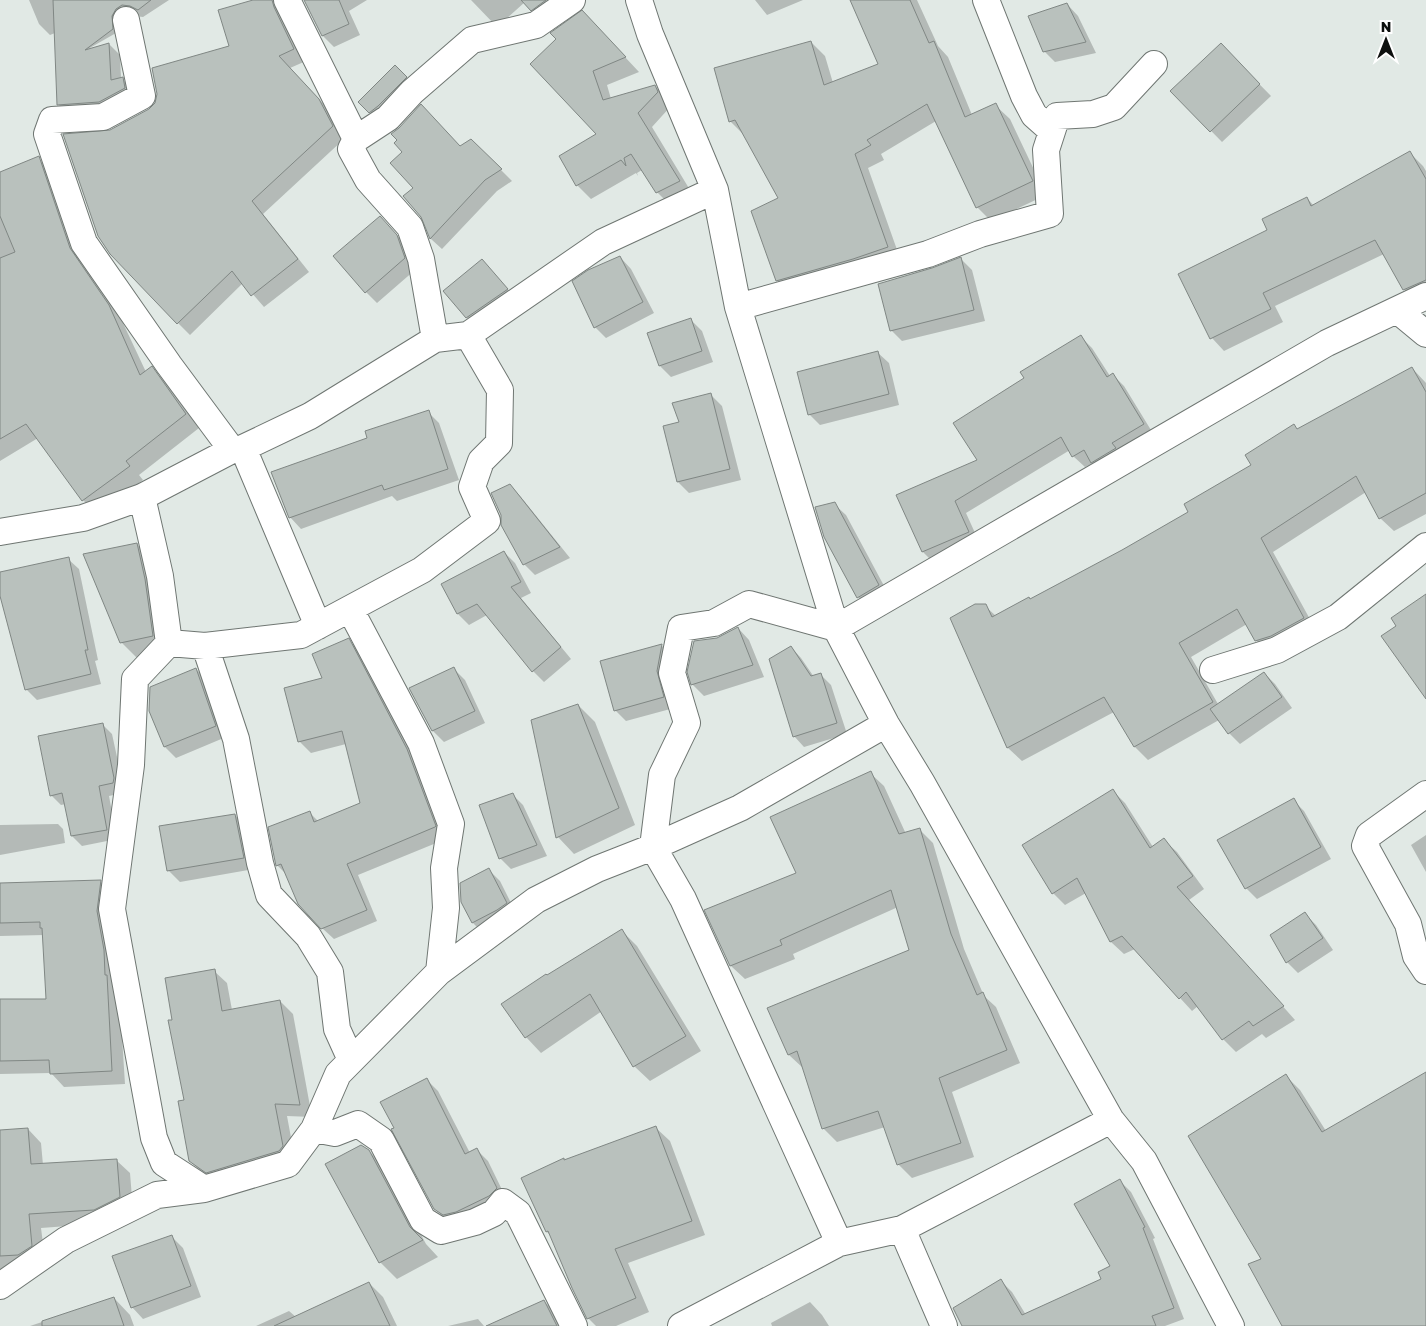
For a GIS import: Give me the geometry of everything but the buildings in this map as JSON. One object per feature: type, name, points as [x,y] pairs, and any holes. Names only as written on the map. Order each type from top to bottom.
[{"type":"street","points":[[287,0],[356,139]]},
{"type":"street","points":[[435,339],[421,259],[410,227],[368,180],[351,148],[356,139],[388,118],[412,92],[472,40],[536,25],[572,0]]},
{"type":"street","points":[[639,0],[650,34],[715,190],[738,307],[836,628],[886,724],[922,783],[1111,1120],[1144,1162],[1231,1326]]},
{"type":"street","points":[[986,0],[1024,96],[1034,115],[1052,130]]},
{"type":"street","points":[[126,20],[142,96],[103,117],[52,120],[46,134],[84,243],[169,365],[237,449],[318,626]]},
{"type":"street","points":[[738,307],[928,254],[980,234],[1050,214],[1046,150],[1057,116],[1093,114],[1114,107],[1154,64]]},
{"type":"street","points":[[0,532],[83,518],[142,497],[237,449],[310,416],[435,339],[468,335],[603,242],[715,190]]},
{"type":"street","points":[[839,1243],[683,899],[653,847],[662,775],[687,723],[672,673],[681,628],[714,623],[749,604],[836,628],[1327,343],[1426,296]]},
{"type":"street","points":[[1397,310],[1426,334]]},
{"type":"street","points":[[204,1189],[164,1163],[154,1138],[112,909],[131,765],[135,680],[169,644],[205,646],[301,634],[422,570],[487,521],[472,487],[481,461],[499,443],[500,390],[468,335]]},
{"type":"street","points":[[142,497],[160,576],[169,644]]},
{"type":"street","points":[[1213,670],[1277,650],[1338,617],[1426,546]]},
{"type":"street","points":[[350,609],[421,744],[451,824],[444,868],[446,908],[439,972]]},
{"type":"street","points":[[205,646],[236,739],[260,863],[269,895],[308,936],[330,972],[337,1029],[351,1060]]},
{"type":"street","points":[[0,1286],[66,1240],[157,1195],[204,1189],[288,1164],[314,1130],[338,1074],[351,1060],[439,972],[536,900],[597,869],[653,847],[740,808],[886,724]]},
{"type":"street","points":[[1426,794],[1369,834],[1365,846],[1408,924],[1416,956],[1426,971]]},
{"type":"street","points":[[681,1326],[839,1243],[902,1230],[1111,1120]]},
{"type":"street","points":[[314,1130],[335,1133],[358,1124],[381,1140],[423,1220],[441,1231],[474,1222],[494,1213],[503,1202],[518,1213],[574,1326]]},
{"type":"street","points":[[902,1230],[944,1326]]}]
